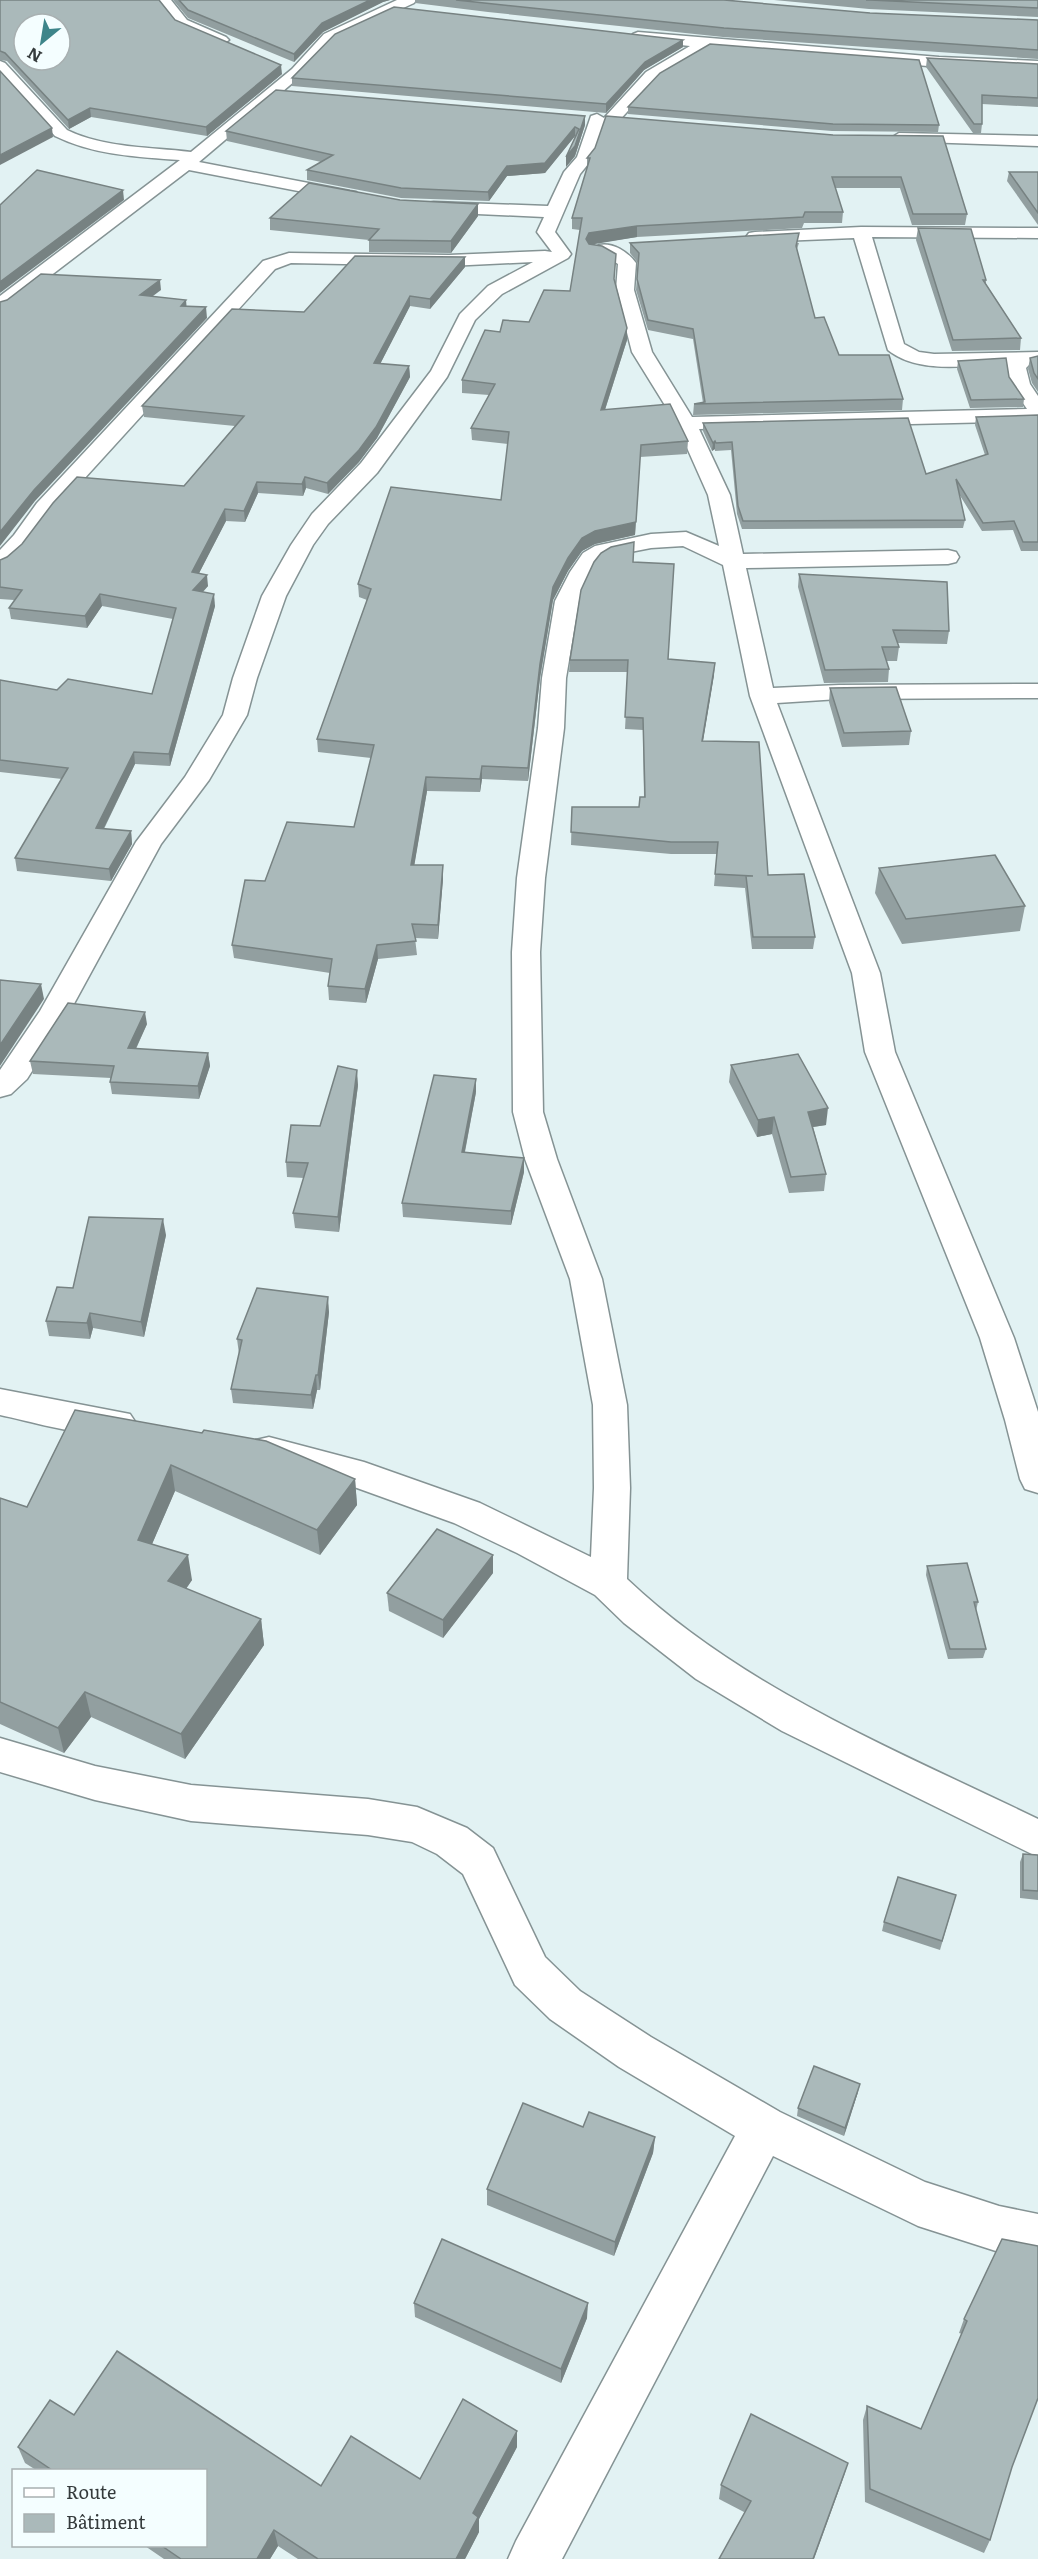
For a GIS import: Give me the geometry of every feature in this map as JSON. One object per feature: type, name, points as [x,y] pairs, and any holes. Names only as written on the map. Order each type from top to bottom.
[{"type":"street","points":[[163,0],[182,23],[237,47]]},
{"type":"street","points":[[0,305],[190,160],[297,72],[329,37],[389,7],[409,0]]},
{"type":"street","points":[[389,7],[424,12]]},
{"type":"street","points":[[623,35],[939,62],[1038,66]]},
{"type":"street","points":[[706,42],[652,75],[594,119],[585,158],[572,172],[546,232],[583,251],[620,256],[627,263],[625,290],[642,352],[686,423],[719,495],[762,696],[866,973],[880,1052],[1031,1421],[1038,1479]]},
{"type":"street","points":[[277,64],[297,72]]},
{"type":"street","points":[[3,73],[68,138],[190,160],[368,199]]},
{"type":"street","points":[[272,92],[295,94]]},
{"type":"street","points":[[594,119],[633,122]]},
{"type":"street","points":[[880,138],[1038,141]]},
{"type":"street","points":[[412,206],[555,212]]},
{"type":"street","points":[[736,238],[861,232],[1038,233]]},
{"type":"street","points":[[861,232],[896,346],[903,353],[934,360],[1031,359]]},
{"type":"street","points":[[0,562],[22,540],[45,508],[269,265],[289,258],[493,261],[637,244]]},
{"type":"street","points":[[0,1087],[16,1072],[55,1011],[149,842],[196,780],[235,716],[245,678],[274,596],[302,545],[320,519],[369,468],[440,374],[467,318],[495,290],[583,251]]},
{"type":"street","points":[[1031,359],[1016,366],[1016,375],[1026,395],[1038,409]]},
{"type":"street","points":[[686,423],[1038,415]]},
{"type":"street","points":[[608,1584],[612,1467],[609,1404],[586,1279],[541,1159],[528,1112],[525,1010],[531,878],[551,728],[554,678],[567,602],[581,572],[591,558],[603,551],[622,546],[681,538],[733,561],[948,557]]},
{"type":"street","points":[[762,696],[839,692],[1038,691]]},
{"type":"street","points":[[0,1402],[78,1418],[150,1428]]},
{"type":"street","points":[[239,1444],[284,1453],[364,1476],[467,1513],[608,1584],[637,1612],[710,1668],[796,1719],[1038,1839]]},
{"type":"street","points":[[0,1755],[94,1783],[191,1803],[368,1817],[417,1825],[452,1841],[478,1861],[530,1971],[565,2005],[635,2052],[764,2128],[918,2203],[999,2229],[1038,2237]]},
{"type":"street","points":[[534,2559],[764,2128]]},
{"type":"building","points":[[0,0],[159,0],[175,20],[281,65],[206,127],[90,108],[68,120],[23,72],[72,72],[72,12],[12,12],[12,60],[0,51]]},
{"type":"building","points":[[179,0],[370,0],[322,23],[294,54],[188,10]]},
{"type":"building","points":[[456,0],[724,0],[870,13],[1038,20],[1038,50],[724,28]]},
{"type":"building","points":[[870,0],[1038,0],[1038,8]]},
{"type":"building","points":[[394,7],[683,40],[645,62],[606,104],[292,78],[335,34]]},
{"type":"building","points":[[710,44],[919,60],[939,125],[833,124],[628,107],[660,73]]},
{"type":"building","points":[[927,58],[1038,64],[1038,98],[982,95],[982,124],[974,124]]},
{"type":"building","points":[[0,71],[52,128],[0,155]]},
{"type":"building","points":[[276,90],[585,116],[575,146],[566,157],[579,129],[575,127],[545,163],[507,166],[488,192],[401,188],[307,170],[333,155],[226,131]]},
{"type":"building","points":[[606,116],[833,135],[943,136],[967,214],[913,214],[901,177],[832,177],[843,212],[805,212],[803,217],[637,226],[589,233],[586,239],[589,244],[602,246],[616,254],[614,279],[627,328],[601,410],[670,404],[688,441],[641,445],[636,522],[595,531],[582,538],[568,558],[553,587],[540,664],[528,768],[482,766],[480,779],[426,777],[411,865],[443,865],[438,925],[412,924],[416,941],[377,945],[365,989],[328,986],[332,959],[232,945],[245,880],[265,881],[287,822],[354,827],[374,745],[317,739],[371,589],[358,584],[391,487],[501,500],[509,432],[471,428],[495,384],[462,380],[485,330],[500,332],[503,320],[529,322],[544,290],[570,291],[582,218],[572,218],[590,158],[587,158],[595,148]]},
{"type":"building","points":[[37,170],[123,190],[0,282],[0,205]]},
{"type":"building","points":[[1009,172],[1038,172],[1038,213]]},
{"type":"building","points":[[309,183],[400,200],[478,204],[451,241],[369,240],[379,229],[270,218]]},
{"type":"building","points":[[918,228],[971,229],[986,280],[983,280],[1021,338],[953,340]]},
{"type":"building","points":[[799,233],[796,246],[815,318],[824,317],[839,355],[889,355],[903,399],[694,404],[705,402],[693,329],[648,320],[637,279],[639,253],[630,243]]},
{"type":"building","points":[[355,256],[465,257],[430,299],[410,296],[374,363],[409,366],[376,427],[359,450],[327,483],[305,477],[302,484],[257,482],[244,511],[225,509],[192,572],[207,575],[193,590],[214,594],[169,754],[134,752],[96,828],[131,831],[109,869],[15,858],[68,768],[0,760],[0,680],[57,690],[68,679],[152,694],[176,608],[100,594],[85,616],[9,608],[22,590],[0,587],[0,560],[22,544],[53,503],[77,477],[184,486],[244,416],[142,406],[232,309],[304,312]]},
{"type":"building","points":[[41,274],[160,280],[140,295],[186,300],[181,306],[206,307],[34,490],[0,532],[0,302],[7,300]]},
{"type":"building","points":[[1038,356],[1038,379],[1030,358]]},
{"type":"building","points":[[1006,358],[1009,377],[1024,399],[971,400],[958,361]]},
{"type":"building","points":[[1038,415],[1038,542],[1023,542],[1014,521],[983,523],[956,479],[965,520],[743,521],[738,506],[732,442],[716,443],[715,441],[713,443],[703,423],[908,418],[926,474],[988,454],[976,417]]},
{"type":"building","points":[[634,542],[633,562],[674,564],[668,659],[715,663],[702,741],[759,742],[768,875],[804,874],[815,937],[753,937],[746,876],[753,876],[715,874],[718,842],[671,842],[571,832],[572,807],[639,807],[640,797],[645,797],[643,718],[625,717],[628,660],[570,660],[581,590],[594,562],[601,553],[611,547]]},
{"type":"building","points":[[799,574],[947,582],[949,631],[893,630],[899,647],[882,647],[889,669],[825,670]]},
{"type":"building","points":[[896,687],[911,731],[844,733],[830,688]]},
{"type":"building","points":[[995,855],[1025,906],[906,919],[879,868]]},
{"type":"building","points":[[0,980],[41,984],[0,1045]]},
{"type":"building","points":[[68,1003],[145,1012],[128,1048],[208,1053],[198,1086],[110,1082],[114,1066],[30,1061]]},
{"type":"building","points":[[798,1054],[828,1108],[808,1112],[826,1174],[791,1177],[774,1117],[758,1120],[731,1065]]},
{"type":"building","points":[[338,1066],[357,1070],[338,1217],[293,1213],[308,1163],[286,1162],[291,1125],[320,1126]]},
{"type":"building","points":[[434,1075],[476,1079],[462,1152],[524,1158],[511,1211],[402,1203]]},
{"type":"building","points":[[89,1217],[163,1219],[141,1322],[90,1313],[87,1323],[46,1321],[57,1287],[73,1288]]},
{"type":"building","points":[[257,1288],[328,1297],[318,1375],[316,1375],[311,1395],[231,1389],[242,1340],[237,1339]]},
{"type":"building","points":[[75,1410],[202,1433],[204,1430],[266,1441],[355,1479],[317,1530],[171,1465],[138,1540],[188,1555],[168,1581],[261,1619],[181,1734],[85,1692],[58,1728],[0,1702],[0,1498],[27,1507]]},
{"type":"building","points":[[437,1529],[493,1555],[443,1620],[387,1593]]},
{"type":"building","points":[[967,1563],[978,1602],[974,1602],[986,1649],[950,1649],[927,1566]]},
{"type":"building","points":[[1023,1854],[1038,1855],[1038,1891],[1023,1890]]},
{"type":"building","points":[[898,1877],[956,1895],[942,1941],[884,1922]]},
{"type":"building","points":[[814,2066],[860,2084],[845,2128],[798,2108]]},
{"type":"building","points":[[523,2103],[583,2127],[589,2112],[655,2137],[615,2242],[487,2189]]},
{"type":"building","points":[[442,2239],[588,2303],[561,2369],[414,2303]]},
{"type":"building","points":[[1002,2239],[1038,2246],[1038,2398],[1012,2467],[990,2540],[870,2489],[867,2406],[921,2429],[967,2321],[964,2319]]},
{"type":"building","points":[[117,2351],[321,2486],[351,2436],[420,2479],[463,2399],[517,2431],[473,2513],[478,2517],[456,2559],[318,2559],[274,2530],[257,2559],[181,2559],[163,2547],[207,2547],[207,2469],[51,2469],[18,2447],[50,2400],[74,2415]]},
{"type":"building","points":[[751,2414],[848,2463],[813,2559],[719,2559],[751,2501],[721,2485]]}]
